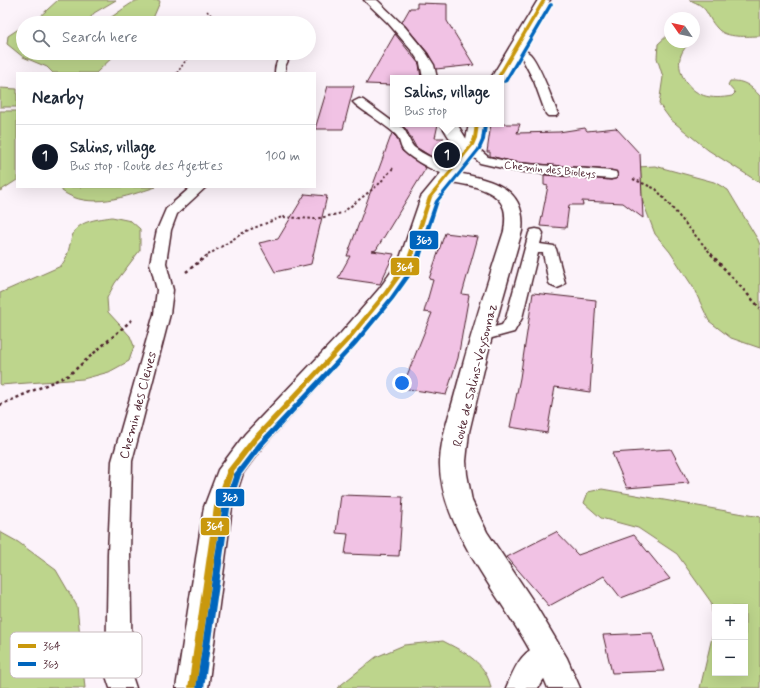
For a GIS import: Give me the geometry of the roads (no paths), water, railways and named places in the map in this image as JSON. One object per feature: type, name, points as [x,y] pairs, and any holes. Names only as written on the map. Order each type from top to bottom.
[{"type":"street","points":[[370,0],[378,6],[417,49],[427,63],[429,75]]},
{"type":"street","points":[[500,75],[544,0]]},
{"type":"street","points":[[451,127],[461,143],[470,148]]},
{"type":"street","points":[[192,688],[218,507],[231,470],[254,440],[349,338],[398,278],[414,250],[422,218],[430,197],[470,148],[475,138],[477,127]]},
{"type":"street","name":"Route de Salins-Veysonnaz","points":[[449,174],[480,183],[495,190],[507,200],[514,210],[513,231],[481,336],[457,432],[453,460],[456,486],[464,515],[474,537],[522,610],[548,655],[564,688]]},
{"type":"street","points":[[522,688],[530,670],[548,655]]},
{"type":"lane","points":[[515,51],[522,52],[526,56],[541,86],[552,114]]},
{"type":"lane","points":[[280,72],[280,67],[283,60]]},
{"type":"lane","points":[[359,102],[390,125]]},
{"type":"lane","points":[[393,127],[402,134],[407,147],[411,151],[449,174]]},
{"type":"lane","name":"Chemin des Bioleys","points":[[470,148],[484,160],[509,166],[611,175]]},
{"type":"lane","name":"Chemin des Cleives","points":[[119,632],[119,554],[122,461],[162,314],[165,290],[158,263],[164,230],[171,212],[198,188]]},
{"type":"lane","points":[[481,336],[508,328],[514,318],[535,240],[549,249],[557,283]]},
{"type":"lane","name":"Chemin des Cleives","points":[[120,678],[123,688]]},
{"type":"place","name":"Salins, village","points":[[447,155]]}]
